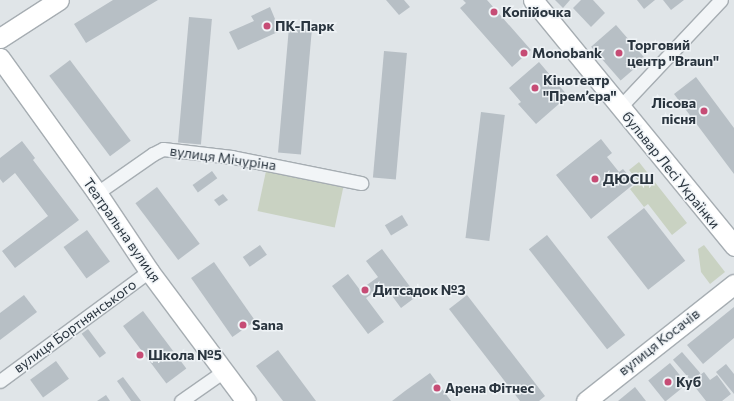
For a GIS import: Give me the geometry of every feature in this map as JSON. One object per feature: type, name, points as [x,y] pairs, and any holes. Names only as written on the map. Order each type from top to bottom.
[{"type":"street","points":[[4,63],[7,33],[59,0]]},
{"type":"street","name":"бульвар Лесі Українки","points":[[533,0],[734,246]]},
{"type":"street","points":[[620,107],[721,0]]},
{"type":"street","name":"Театральна вулиця","points":[[4,63],[97,193],[149,271],[246,401]]},
{"type":"street","name":"вулиця Мічуріна","points":[[97,193],[153,154],[163,149],[232,157],[361,183]]},
{"type":"street","name":"вулиця Бортнянського","points":[[0,381],[149,271]]},
{"type":"street","name":"вулиця Косачів","points":[[586,401],[734,284]]},
{"type":"street","points":[[181,401],[224,371]]},
{"type":"green space","points":[[639,162],[687,223],[672,235],[648,204],[644,207],[630,189],[639,182],[629,170]]},
{"type":"green space","points":[[266,171],[343,187],[335,228],[257,211]]},
{"type":"green space","points":[[704,245],[725,272],[710,284],[701,272],[698,249]]},
{"type":"building","points":[[113,0],[158,0],[86,43],[74,24]]},
{"type":"building","points":[[386,0],[404,0],[410,7],[399,15]]},
{"type":"building","points":[[463,0],[487,0],[531,50],[512,67],[460,8],[466,3]]},
{"type":"building","points":[[555,0],[570,0],[563,8]]},
{"type":"building","points":[[581,0],[593,0],[605,13],[591,27],[573,8]]},
{"type":"building","points":[[637,0],[655,0],[644,9]]},
{"type":"building","points":[[663,0],[684,0],[671,10]]},
{"type":"building","points":[[270,7],[280,31],[238,50],[229,32],[254,21],[251,16]]},
{"type":"building","points":[[189,17],[212,19],[201,145],[178,143]]},
{"type":"building","name":"Торговий центр \"Braun\"","points":[[616,25],[646,59],[621,81],[591,47]]},
{"type":"building","points":[[289,27],[312,29],[301,155],[278,153]]},
{"type":"building","points":[[384,51],[407,53],[396,180],[373,178]]},
{"type":"building","points":[[70,60],[131,141],[110,156],[49,76]]},
{"type":"building","points":[[539,62],[568,96],[536,124],[518,104],[521,102],[509,88]]},
{"type":"building","name":"Лісова пісня","points":[[696,77],[734,128],[734,174],[674,94]]},
{"type":"building","points":[[481,112],[505,115],[489,241],[466,238]]},
{"type":"building","name":"ДЮСШ","points":[[601,139],[612,153],[607,157],[619,172],[623,169],[635,183],[591,219],[556,175]]},
{"type":"building","points":[[22,141],[35,158],[33,160],[79,220],[15,268],[2,251],[48,216],[15,173],[3,183],[0,179],[0,158]]},
{"type":"building","points":[[212,171],[217,178],[198,192],[193,185]]},
{"type":"building","points":[[157,187],[200,244],[178,260],[135,203]]},
{"type":"building","points":[[223,194],[228,200],[219,206],[214,200]]},
{"type":"building","points":[[644,208],[685,261],[648,290],[607,237]]},
{"type":"building","points":[[402,215],[408,225],[391,236],[385,225]]},
{"type":"building","points":[[87,230],[110,262],[86,279],[64,247]]},
{"type":"building","points":[[547,235],[625,335],[607,349],[529,249]]},
{"type":"building","points":[[260,245],[267,255],[250,267],[243,257]]},
{"type":"building","points":[[382,249],[417,296],[401,308],[384,285],[366,298],[384,322],[368,334],[332,286],[348,274],[360,290],[378,277],[366,261]]},
{"type":"building","points":[[214,262],[255,321],[232,337],[191,278]]},
{"type":"building","points":[[24,295],[37,312],[0,340],[0,313]]},
{"type":"building","points":[[467,295],[545,396],[539,401],[520,401],[449,309]]},
{"type":"building","points":[[734,307],[734,338],[703,364],[687,345]]},
{"type":"building","points":[[143,311],[186,369],[166,384],[123,326]]},
{"type":"building","points":[[88,329],[106,353],[100,358],[82,334]]},
{"type":"building","points":[[278,350],[316,401],[283,401],[256,366]]},
{"type":"building","points":[[682,352],[700,373],[691,381],[673,360]]},
{"type":"building","points":[[56,361],[69,379],[43,398],[30,380]]},
{"type":"building","name":"Куб","points":[[670,363],[687,384],[665,401],[648,381]]},
{"type":"building","points":[[726,364],[734,374],[734,394],[716,372]]},
{"type":"building","points":[[704,372],[710,380],[717,375],[731,394],[722,401],[706,401],[691,382]]},
{"type":"building","points":[[430,373],[451,401],[392,401],[405,391]]},
{"type":"building","points":[[123,377],[141,401],[131,401],[117,381]]},
{"type":"building","points":[[635,387],[646,401],[618,401]]},
{"type":"building","points":[[106,395],[110,401],[97,401]]},
{"type":"place","name":"Копійочка","points":[[494,12]]},
{"type":"place","name":"ПК-Парк","points":[[267,26]]},
{"type":"place","name":"Monobank","points":[[524,53]]},
{"type":"place","name":"Торговий центр \"Braun\"","points":[[619,53]]},
{"type":"place","name":"Кінотеатр \"Прем’єра\"","points":[[535,88]]},
{"type":"place","name":"Лісова пісня","points":[[704,111]]},
{"type":"place","name":"ДЮСШ","points":[[595,179]]},
{"type":"place","name":"Дитсадок №3","points":[[365,290]]},
{"type":"place","name":"Sana","points":[[243,325]]},
{"type":"place","name":"Школа №5","points":[[140,355]]},
{"type":"place","name":"Куб","points":[[668,382]]},
{"type":"place","name":"Арена Фітнес","points":[[437,388]]}]
